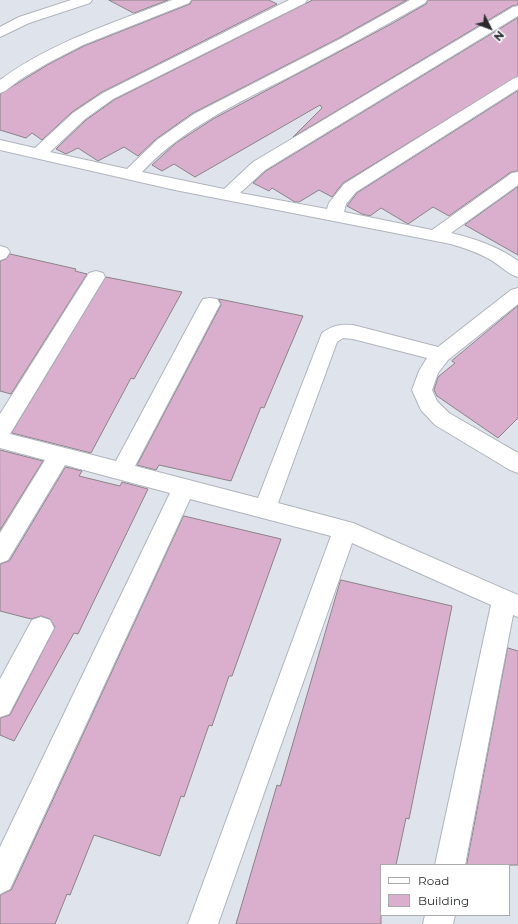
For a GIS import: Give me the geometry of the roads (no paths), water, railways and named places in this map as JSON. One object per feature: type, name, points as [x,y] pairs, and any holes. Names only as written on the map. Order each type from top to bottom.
[{"type":"street","points":[[0,33],[24,20],[86,0]]},
{"type":"street","points":[[0,88],[12,77],[63,49],[106,29],[184,0]]},
{"type":"street","points":[[38,154],[79,116],[108,96],[300,0]]},
{"type":"street","points":[[130,175],[150,153],[200,117],[346,42],[420,0]]},
{"type":"street","points":[[228,195],[259,166],[518,10]]},
{"type":"street","points":[[334,216],[338,203],[350,188],[518,82]]},
{"type":"street","points":[[0,145],[130,175],[435,236],[486,248],[508,262],[518,271]]},
{"type":"street","points":[[435,236],[518,177]]},
{"type":"street","points":[[0,432],[96,276]]},
{"type":"street","points":[[518,294],[441,355],[429,371],[422,390],[428,405],[442,419],[518,463]]},
{"type":"street","points":[[121,472],[210,304]]},
{"type":"street","points":[[265,509],[329,338],[339,331],[353,332],[441,355]]},
{"type":"street","points":[[0,440],[345,530],[511,603],[450,864]]},
{"type":"street","points":[[0,553],[60,456]]},
{"type":"street","points":[[0,879],[184,488]]},
{"type":"street","points":[[203,924],[345,530]]},
{"type":"street","points":[[0,705],[41,628]]}]
